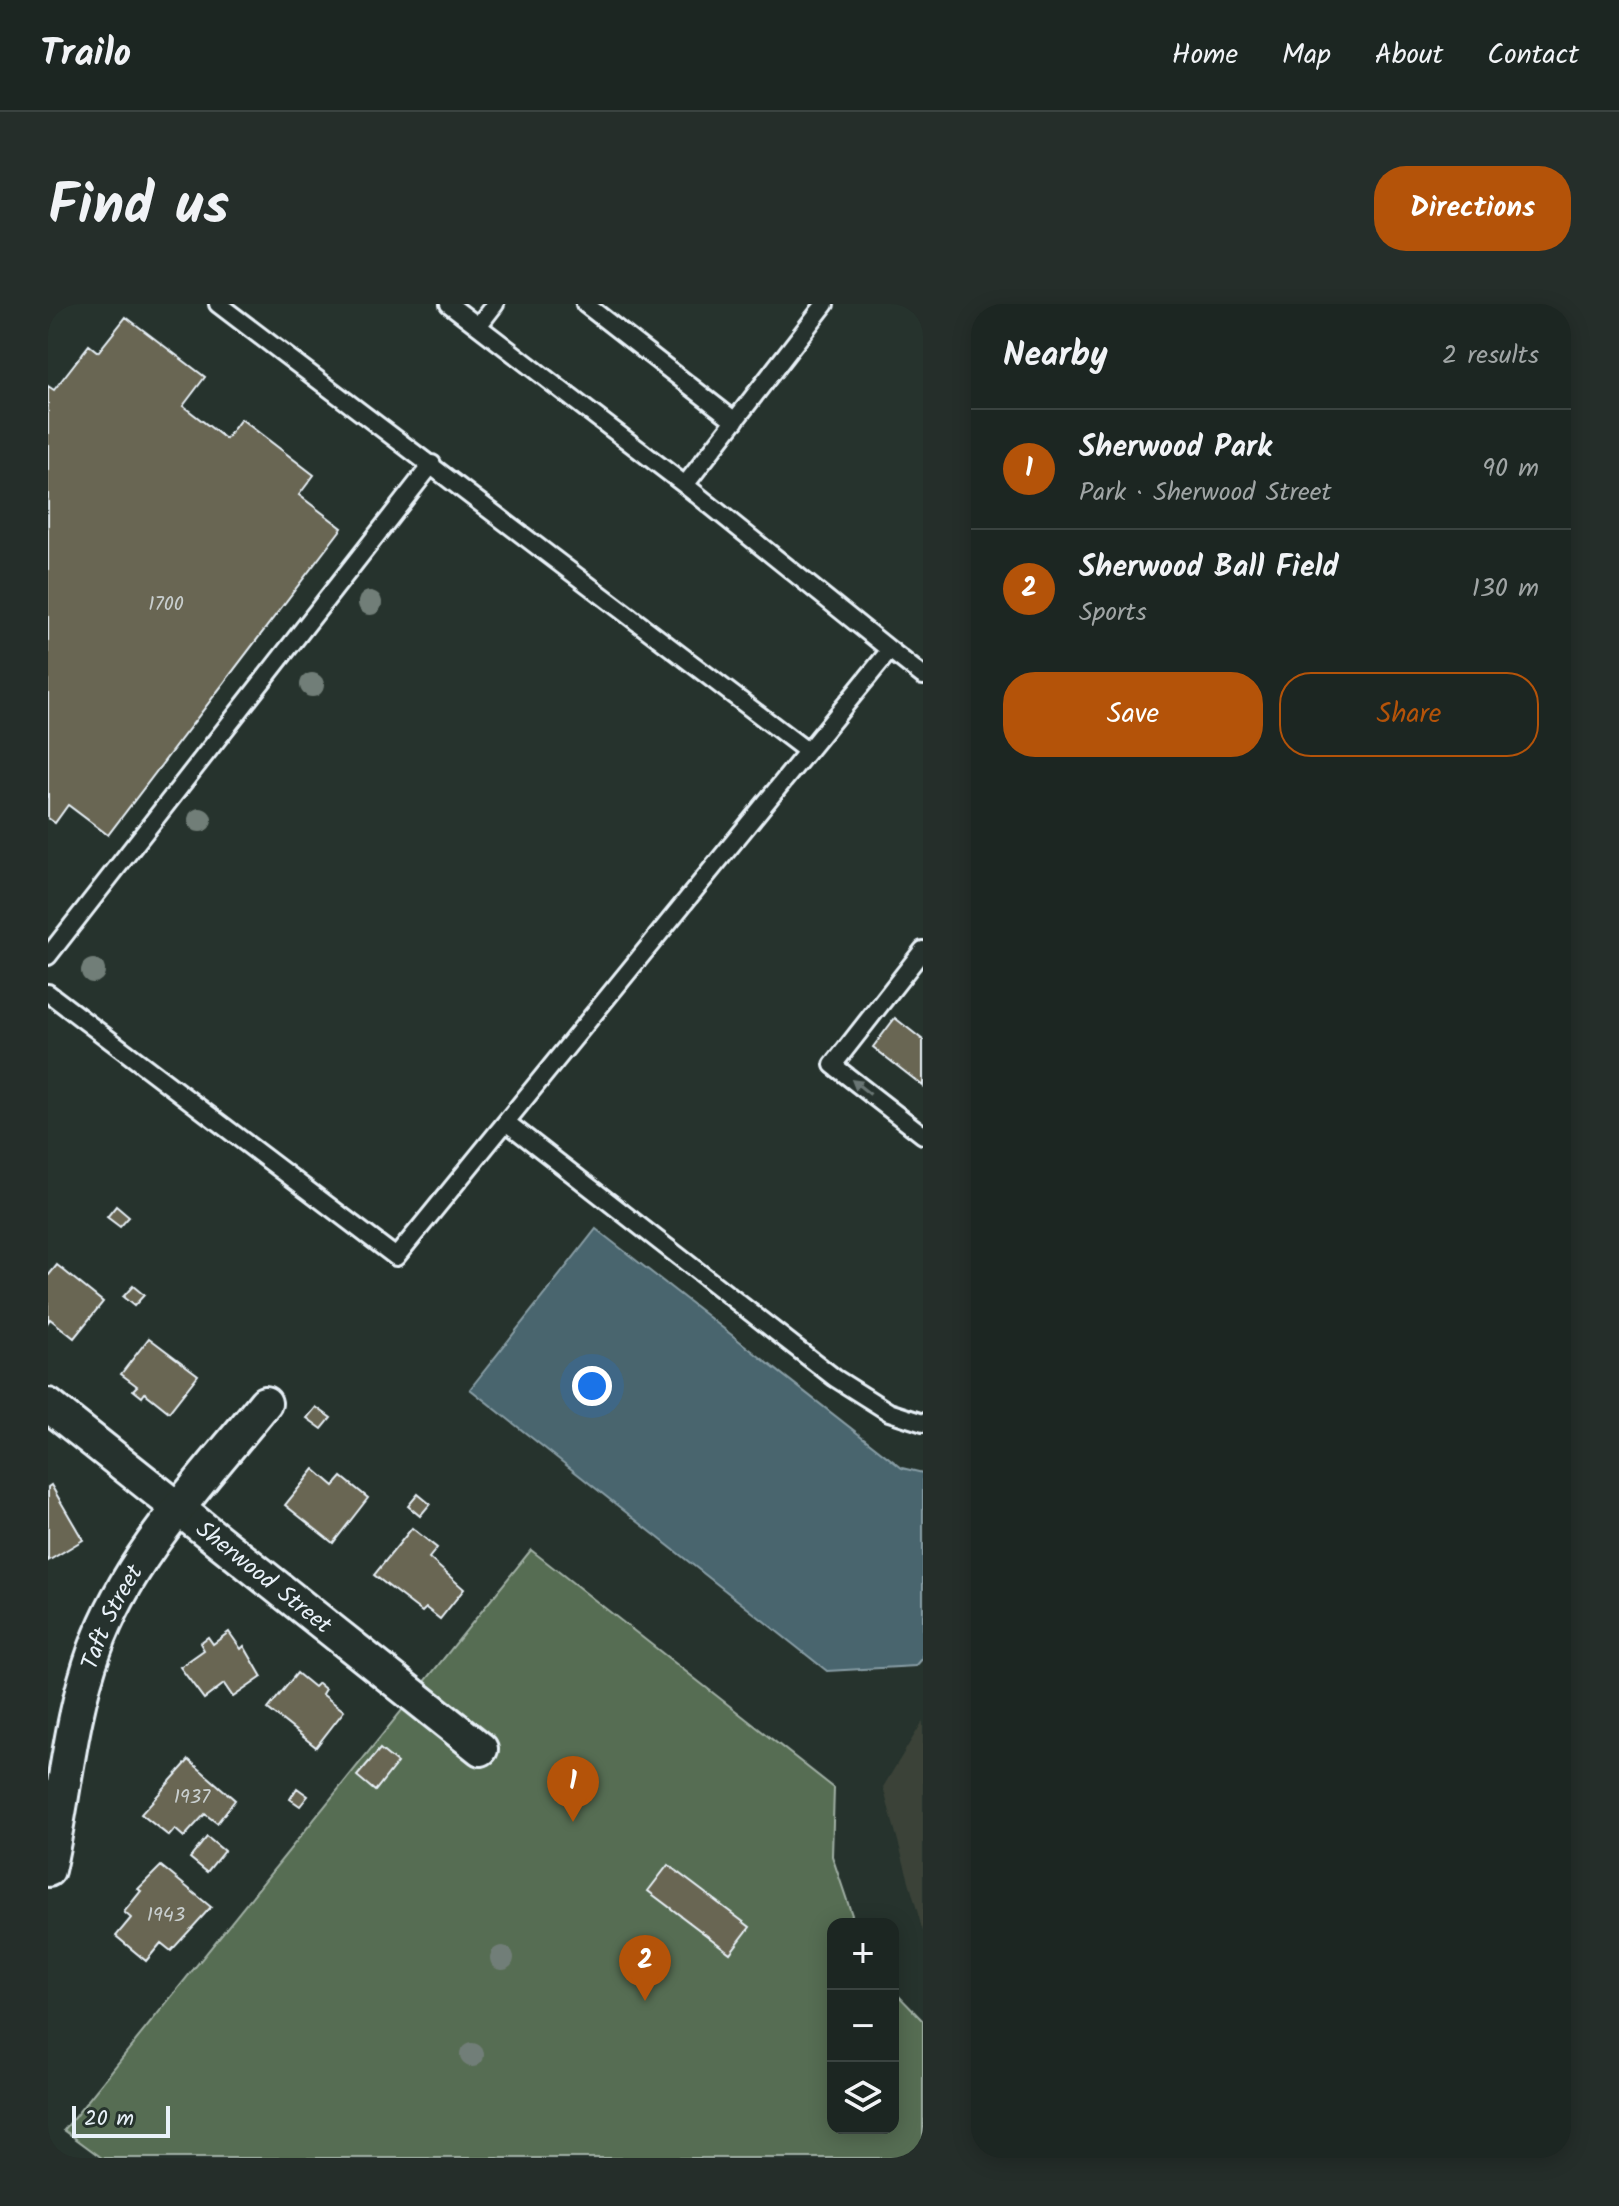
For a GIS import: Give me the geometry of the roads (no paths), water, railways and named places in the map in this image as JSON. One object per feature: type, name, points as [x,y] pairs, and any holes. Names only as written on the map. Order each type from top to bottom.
[{"type":"street","name":"Taft Street","points":[[48,1868],[76,1711],[95,1649],[131,1575],[180,1508],[265,1403]]},
{"type":"street","name":"Sherwood Street","points":[[48,1405],[481,1749]]},
{"type":"lane","points":[[218,304],[807,751]]},
{"type":"lane","points":[[449,304],[685,485],[923,676]]},
{"type":"lane","points":[[478,326],[495,304]]},
{"type":"lane","points":[[585,304],[735,421]]},
{"type":"lane","points":[[685,485],[825,304]]},
{"type":"lane","points":[[48,956],[432,464]]},
{"type":"lane","points":[[48,993],[396,1257],[890,650]]},
{"type":"lane","points":[[923,950],[833,1065],[923,1135]]},
{"type":"lane","points":[[506,1122],[835,1378],[889,1412],[923,1423]]},
{"type":"water","points":[[596,1229],[902,1468],[923,1473],[923,1658],[916,1666],[827,1671],[470,1389]]},
{"type":"place","name":"Sherwood Park","points":[[573,1822]]},
{"type":"place","name":"Sherwood Ball Field","points":[[645,2001]]}]
